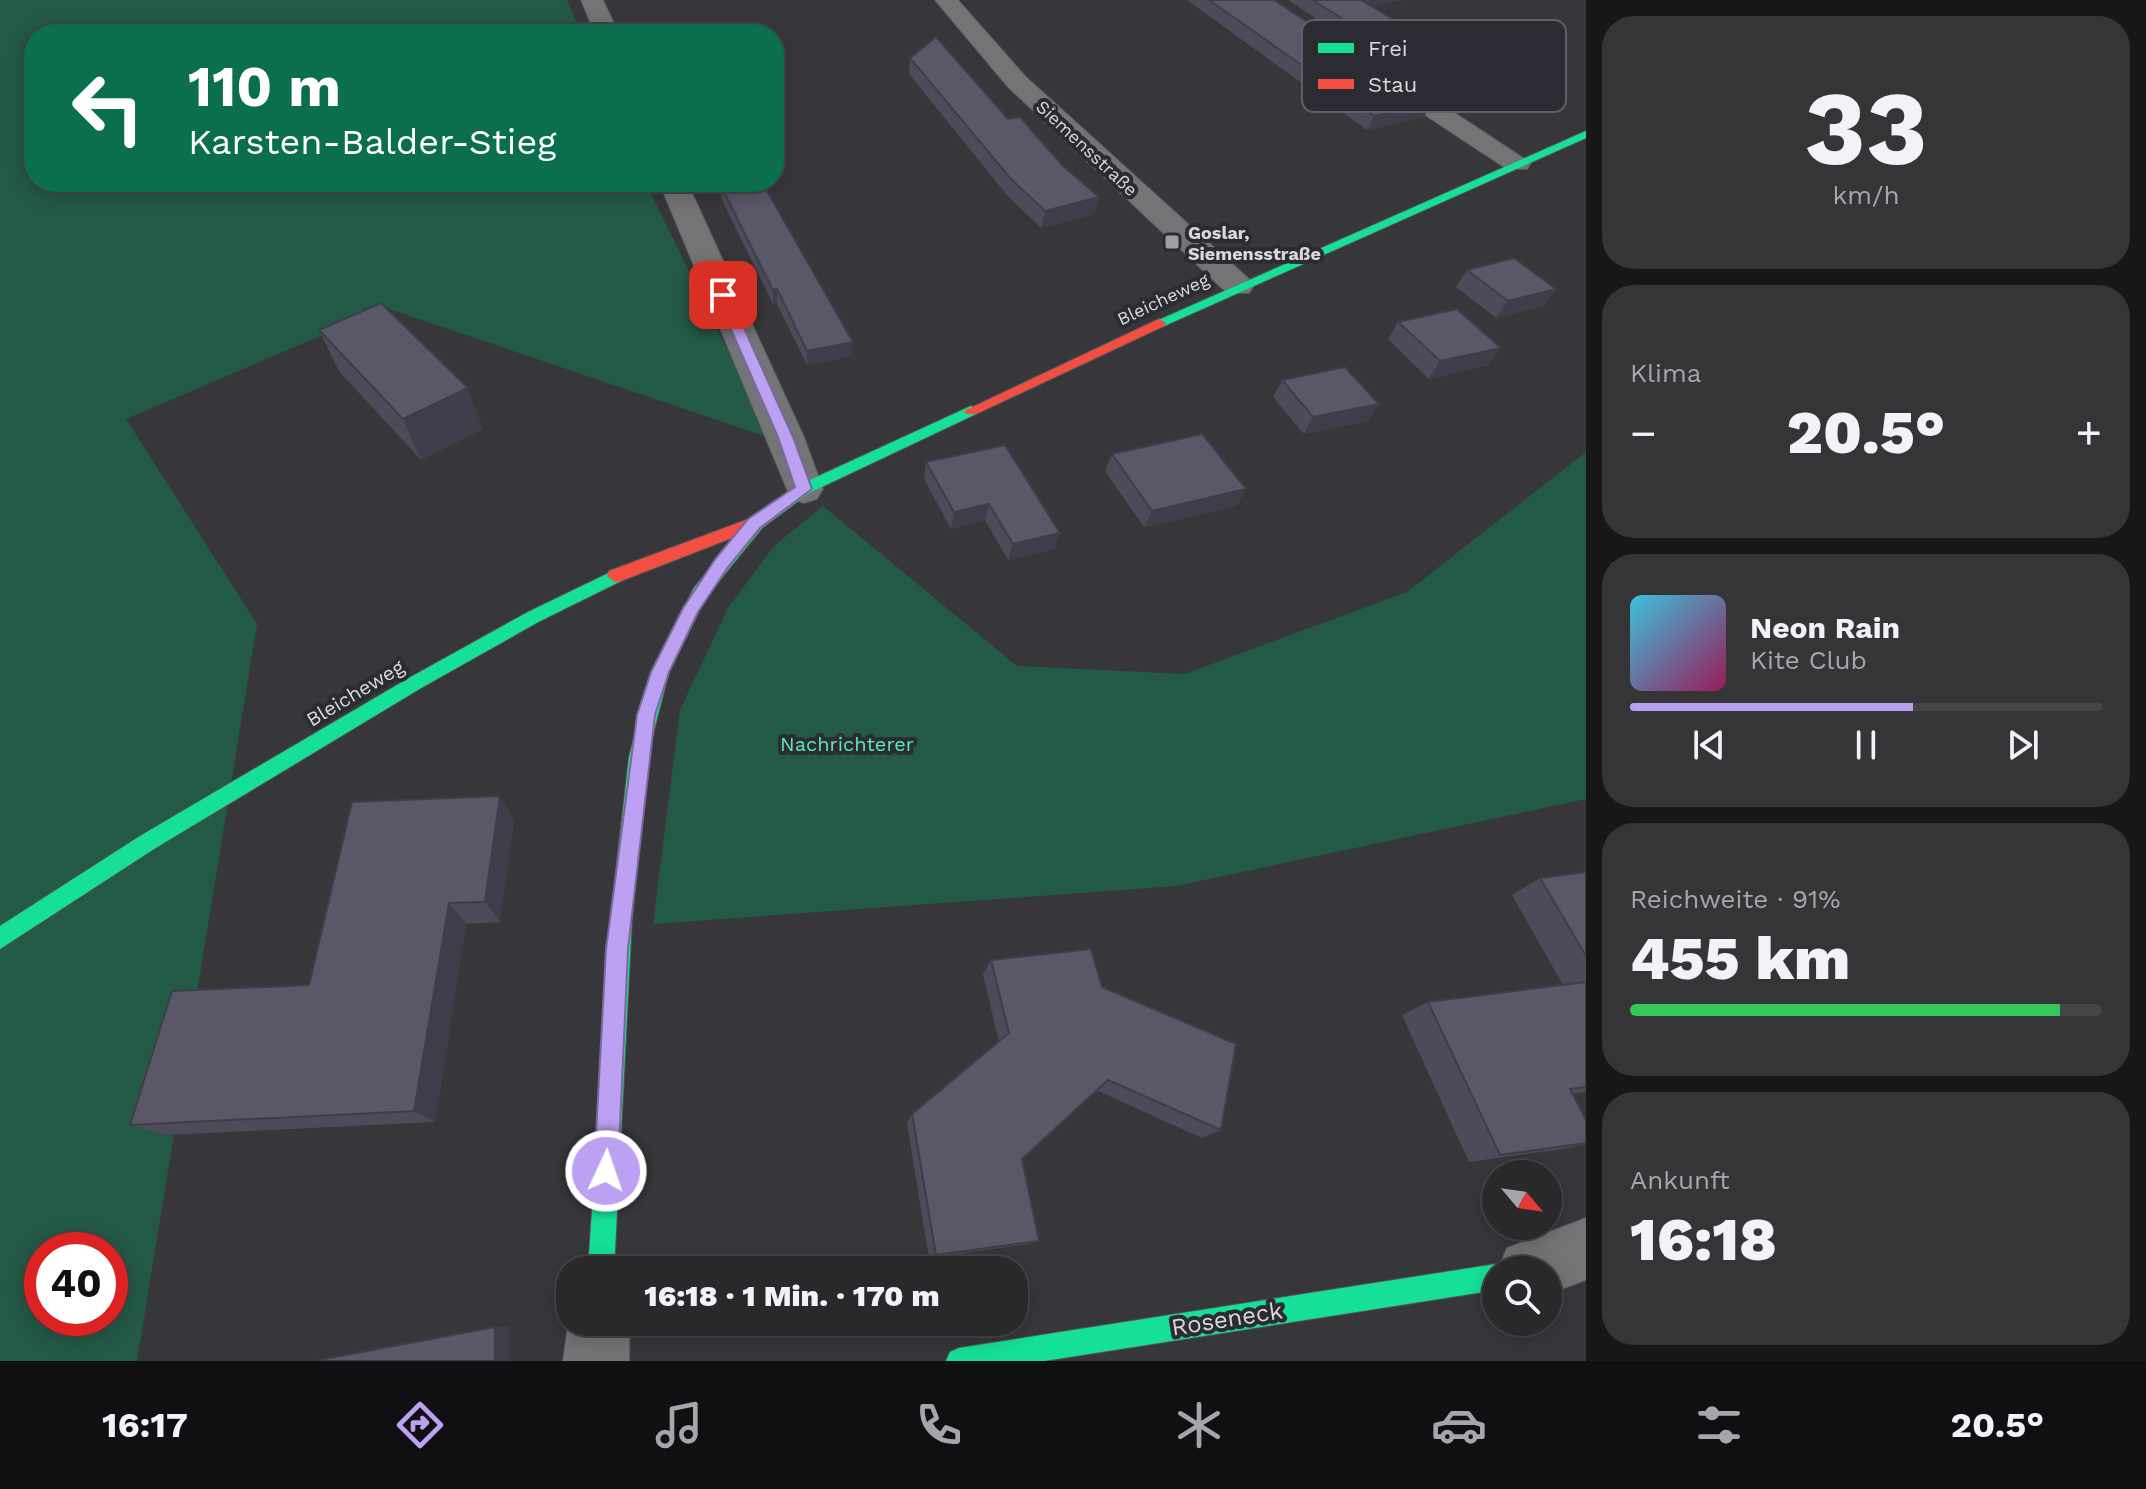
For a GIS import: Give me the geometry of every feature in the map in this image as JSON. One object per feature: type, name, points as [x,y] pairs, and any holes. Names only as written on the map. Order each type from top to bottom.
[{"type":"street","points":[[592,0],[603,24]]},
{"type":"street","name":"Siemensstraße","points":[[946,0],[1017,82],[1238,286]]},
{"type":"street","points":[[1438,112],[1517,163]]},
{"type":"street","name":"Bleicheweg","points":[[0,939],[120,859],[507,628],[619,573],[705,538],[754,523],[804,489],[1238,286],[1586,134]]},
{"type":"street","points":[[677,192],[786,437],[804,489]]},
{"type":"street","points":[[602,1256],[617,949],[646,715],[660,672],[691,608],[754,523]]},
{"type":"street","points":[[1562,1258],[1586,1249]]},
{"type":"street","name":"Roseneck","points":[[959,1361],[1482,1279]]},
{"type":"street","points":[[596,1361],[597,1336]]},
{"type":"green space","points":[[0,0],[567,0],[578,24],[24,24],[24,192],[650,192],[771,438],[386,308],[126,419],[257,624],[137,1361],[0,1361]]},
{"type":"green space","name":"Nachrichterer","points":[[1586,452],[1586,799],[1176,886],[653,924],[680,710],[728,608],[774,546],[823,506],[1017,666],[1185,674],[1407,592]]},
{"type":"building","points":[[1209,0],[1274,0],[1304,20],[1302,20],[1302,65]]},
{"type":"building","points":[[1313,0],[1361,0],[1394,20],[1344,20]]},
{"type":"building","points":[[936,37],[1008,119],[1020,117],[1062,165],[1099,197],[1045,211],[1010,178],[910,58]]},
{"type":"building","points":[[1368,112],[1392,112],[1374,116]]},
{"type":"building","points":[[724,192],[768,192],[853,342],[807,351],[777,289],[773,290]]},
{"type":"building","points":[[1514,258],[1556,289],[1508,301],[1467,270]]},
{"type":"building","points":[[381,303],[468,388],[403,419],[319,330]]},
{"type":"building","points":[[1457,309],[1501,348],[1440,361],[1398,322]]},
{"type":"building","points":[[1345,367],[1379,404],[1313,417],[1282,380]]},
{"type":"building","points":[[1202,434],[1246,489],[1152,511],[1112,454]]},
{"type":"building","points":[[1005,445],[1060,533],[1013,544],[989,504],[954,512],[926,462]]},
{"type":"building","points":[[500,796],[485,902],[449,903],[414,1111],[130,1125],[172,991],[309,985],[352,802]]},
{"type":"building","points":[[1586,872],[1586,956],[1540,878]]},
{"type":"building","points":[[1091,949],[1102,987],[1236,1044],[1221,1130],[1108,1080],[1022,1159],[1039,1241],[936,1255],[912,1114],[1009,1033],[991,960]]},
{"type":"building","points":[[1586,982],[1586,1087],[1570,1089],[1586,1120],[1586,1143],[1500,1155],[1428,1002]]},
{"type":"building","points":[[495,1327],[495,1361],[319,1361],[319,1360]]},
{"type":"traffic: fast","points":[[1159,323],[1586,134]]},
{"type":"traffic: fast","points":[[602,1256],[623,898],[638,757],[660,672],[700,593],[756,524],[804,489],[971,411]]},
{"type":"traffic: fast","points":[[0,939],[147,843],[415,683],[534,616],[615,576]]},
{"type":"traffic: fast","points":[[959,1361],[1482,1279]]},
{"type":"traffic: jam","points":[[971,411],[1159,323]]},
{"type":"traffic: jam","points":[[615,576],[754,523]]},
{"type":"place","name":"Goslar, Siemensstraße","points":[[1172,242]]},
{"type":"route","points":[[606,1171],[617,949],[646,715],[660,672],[691,608],[722,562],[754,523],[804,489],[786,437],[723,295]]}]
